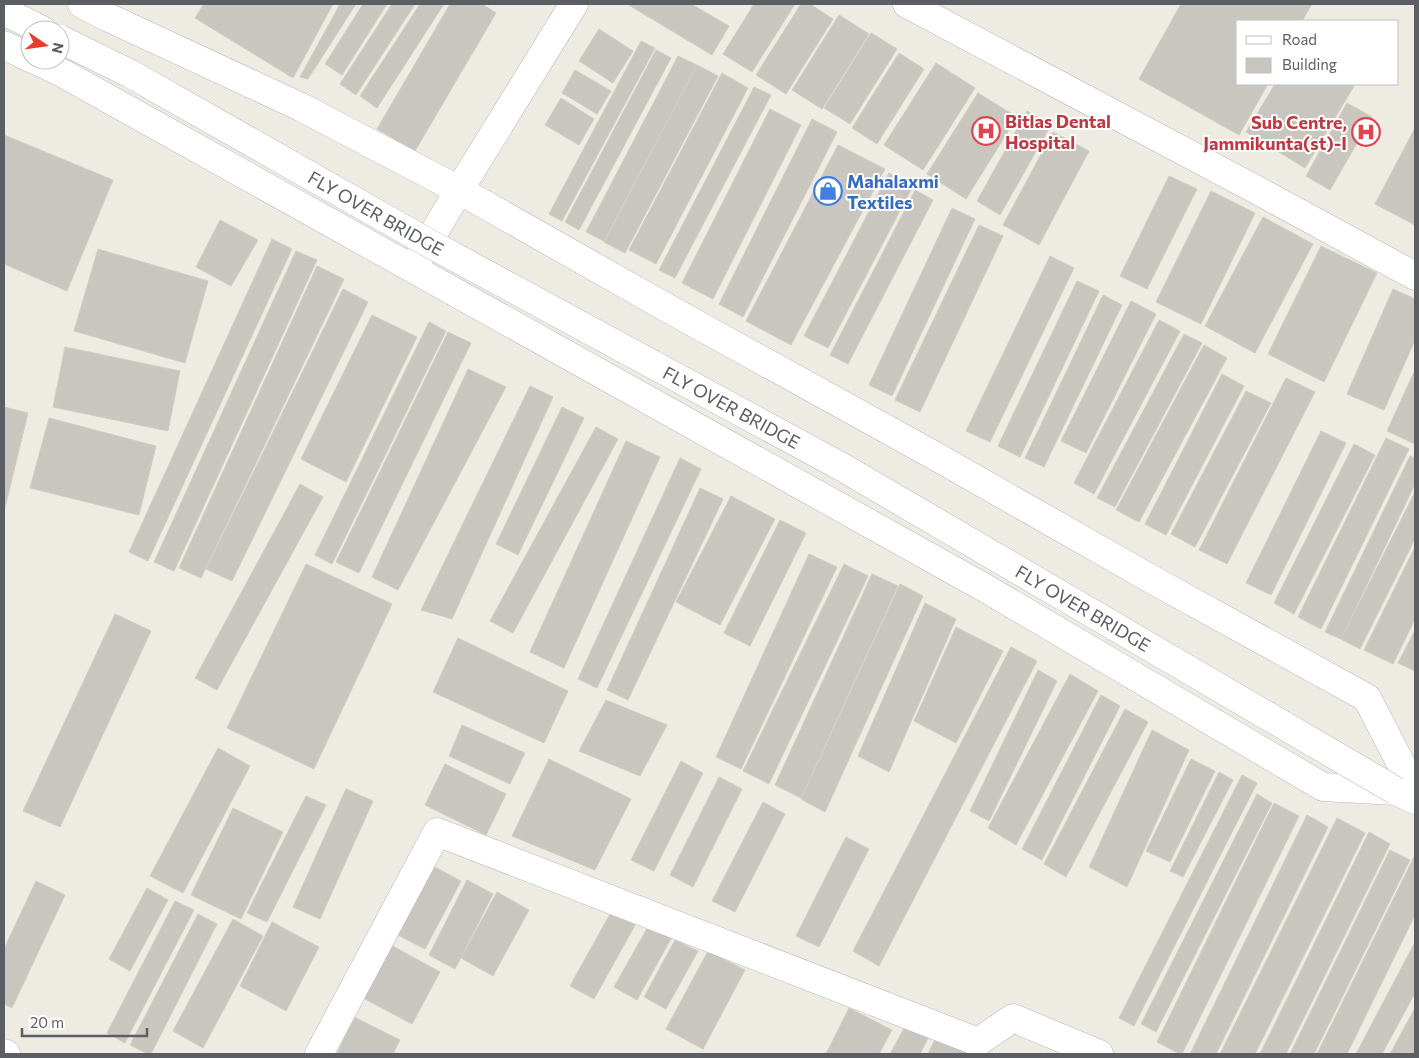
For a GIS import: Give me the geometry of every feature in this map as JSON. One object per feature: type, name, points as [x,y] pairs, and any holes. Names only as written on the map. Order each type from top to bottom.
[{"type":"street","points":[[412,269],[574,4]]},
{"type":"street","points":[[907,4],[1415,276]]},
{"type":"street","points":[[54,70],[985,588],[1324,787],[1409,794],[1367,698],[1153,580],[459,190],[301,107],[100,8]]},
{"type":"street","points":[[4,11],[22,20]]},
{"type":"street","points":[[4,44],[20,53]]},
{"type":"street","name":"FLY OVER BRIDGE","points":[[70,44],[131,74],[425,241],[842,466],[1409,794]]},
{"type":"street","points":[[319,1054],[437,832],[978,1042],[1013,1018],[1099,1054]]},
{"type":"building","points":[[204,4],[333,4],[293,78],[195,18]]},
{"type":"building","points":[[340,4],[356,4],[308,79],[300,77]]},
{"type":"building","points":[[363,4],[387,4],[342,75],[325,64]]},
{"type":"building","points":[[392,4],[415,4],[356,95],[340,84]]},
{"type":"building","points":[[420,4],[444,4],[377,108],[360,96]]},
{"type":"building","points":[[450,4],[482,4],[496,13],[415,151],[377,129]]},
{"type":"building","points":[[627,4],[691,4],[729,26],[712,55]]},
{"type":"building","points":[[754,4],[795,4],[752,72],[723,54]]},
{"type":"building","points":[[801,4],[810,4],[833,19],[786,94],[756,75]]},
{"type":"building","points":[[1181,4],[1312,4],[1303,20],[1236,20],[1236,85],[1267,85],[1239,135],[1139,79]]},
{"type":"building","points":[[839,15],[869,34],[822,109],[792,90]]},
{"type":"building","points":[[599,29],[633,51],[613,83],[579,61]]},
{"type":"building","points":[[871,33],[897,49],[850,124],[824,108]]},
{"type":"building","points":[[641,41],[655,48],[562,221],[549,214]]},
{"type":"building","points":[[656,50],[671,58],[579,230],[565,222]]},
{"type":"building","points":[[899,53],[924,69],[877,144],[852,128]]},
{"type":"building","points":[[678,56],[697,65],[604,241],[586,232]]},
{"type":"building","points":[[936,63],[975,88],[923,170],[884,145]]},
{"type":"building","points":[[697,65],[718,76],[625,253],[604,242]]},
{"type":"building","points":[[575,70],[611,91],[597,114],[562,93]]},
{"type":"building","points":[[722,73],[748,88],[656,264],[629,250]]},
{"type":"building","points":[[1274,85],[1354,86],[1305,168],[1246,132]]},
{"type":"building","points":[[754,87],[771,95],[675,278],[659,270]]},
{"type":"building","points":[[978,93],[1017,117],[966,199],[927,174]]},
{"type":"building","points":[[561,98],[594,119],[579,145],[545,125]]},
{"type":"building","points":[[1347,103],[1372,117],[1330,190],[1306,176]]},
{"type":"building","points":[[770,109],[801,125],[713,299],[682,283]]},
{"type":"building","points":[[1027,111],[1051,125],[1000,215],[977,201]]},
{"type":"building","points":[[812,119],[837,132],[743,317],[719,304]]},
{"type":"building","points":[[1415,128],[1415,225],[1375,204]]},
{"type":"building","points":[[1053,132],[1089,151],[1039,245],[1003,225]]},
{"type":"building","points":[[4,135],[113,180],[67,291],[4,264]]},
{"type":"building","points":[[838,145],[885,169],[791,345],[746,321]]},
{"type":"building","points":[[889,173],[913,186],[828,348],[804,336]]},
{"type":"building","points":[[1169,176],[1197,189],[1147,289],[1120,276]]},
{"type":"building","points":[[915,190],[933,200],[848,364],[830,355]]},
{"type":"building","points":[[1211,191],[1255,213],[1201,324],[1156,302]]},
{"type":"building","points":[[952,208],[975,219],[892,396],[869,385]]},
{"type":"building","points":[[1263,217],[1313,244],[1255,353],[1205,326]]},
{"type":"building","points":[[220,220],[258,240],[231,286],[196,267]]},
{"type":"building","points":[[979,225],[1003,236],[920,412],[895,400]]},
{"type":"building","points":[[272,239],[292,249],[148,561],[129,552]]},
{"type":"building","points":[[1321,246],[1377,273],[1324,382],[1268,354]]},
{"type":"building","points":[[98,249],[208,281],[185,363],[74,331]]},
{"type":"building","points":[[296,251],[317,260],[174,571],[154,562]]},
{"type":"building","points":[[1050,256],[1074,268],[990,442],[966,431]]},
{"type":"building","points":[[317,266],[344,279],[201,578],[179,568]]},
{"type":"building","points":[[1077,281],[1099,291],[1020,457],[998,446]]},
{"type":"building","points":[[343,289],[368,302],[232,581],[206,569]]},
{"type":"building","points":[[1393,289],[1415,299],[1415,340],[1384,410],[1347,394]]},
{"type":"building","points":[[1103,295],[1122,305],[1044,467],[1025,458]]},
{"type":"building","points":[[1131,301],[1156,314],[1086,453],[1061,441]]},
{"type":"building","points":[[372,315],[417,337],[346,482],[301,459]]},
{"type":"building","points":[[1159,320],[1180,331],[1094,494],[1074,483]]},
{"type":"building","points":[[429,322],[446,331],[332,564],[315,555]]},
{"type":"building","points":[[448,332],[471,343],[359,573],[336,562]]},
{"type":"building","points":[[1184,334],[1202,343],[1115,507],[1097,498]]},
{"type":"building","points":[[1204,345],[1227,358],[1139,522],[1116,510]]},
{"type":"building","points":[[65,347],[180,371],[168,431],[53,407]]},
{"type":"building","points":[[468,369],[506,387],[398,590],[372,577]]},
{"type":"building","points":[[1415,370],[1415,444],[1387,431]]},
{"type":"building","points":[[1222,374],[1244,386],[1166,535],[1145,524]]},
{"type":"building","points":[[1286,378],[1315,392],[1227,564],[1199,550]]},
{"type":"building","points":[[530,386],[553,397],[452,619],[421,610]]},
{"type":"building","points":[[1246,391],[1271,403],[1195,547],[1171,534]]},
{"type":"building","points":[[4,407],[28,413],[4,512]]},
{"type":"building","points":[[562,407],[584,418],[518,555],[496,544]]},
{"type":"building","points":[[49,418],[156,446],[139,515],[30,488]]},
{"type":"building","points":[[596,427],[618,439],[513,633],[490,621]]},
{"type":"building","points":[[1321,431],[1346,443],[1271,595],[1246,583]]},
{"type":"building","points":[[1386,438],[1409,449],[1321,629],[1298,617]]},
{"type":"building","points":[[626,441],[660,457],[564,668],[530,652]]},
{"type":"building","points":[[1354,444],[1375,455],[1294,614],[1274,603]]},
{"type":"building","points":[[1410,456],[1415,458],[1415,484],[1341,639],[1325,632]]},
{"type":"building","points":[[680,458],[701,469],[597,688],[578,679]]},
{"type":"building","points":[[300,484],[323,497],[217,690],[195,678]]},
{"type":"building","points":[[700,488],[723,499],[628,700],[607,690]]},
{"type":"building","points":[[1415,492],[1415,539],[1360,649],[1341,639]]},
{"type":"building","points":[[731,496],[775,519],[720,625],[676,602]]},
{"type":"building","points":[[780,520],[806,533],[750,646],[724,633]]},
{"type":"building","points":[[1415,547],[1415,619],[1393,664],[1364,650]]},
{"type":"building","points":[[809,554],[837,567],[741,769],[716,757]]},
{"type":"building","points":[[306,564],[392,604],[314,769],[227,728]]},
{"type":"building","points":[[844,564],[868,576],[769,784],[743,771]]},
{"type":"building","points":[[872,574],[898,586],[801,798],[775,785]]},
{"type":"building","points":[[900,584],[923,596],[825,812],[801,799]]},
{"type":"building","points":[[925,603],[956,619],[889,772],[858,756]]},
{"type":"building","points":[[115,614],[151,631],[60,827],[23,811]]},
{"type":"building","points":[[956,627],[1003,651],[956,743],[914,721]]},
{"type":"building","points":[[1415,630],[1415,671],[1398,663]]},
{"type":"building","points":[[458,638],[568,691],[544,743],[433,692]]},
{"type":"building","points":[[1011,647],[1037,661],[879,966],[853,951]]},
{"type":"building","points":[[1038,670],[1057,681],[989,821],[970,811]]},
{"type":"building","points":[[1070,674],[1098,691],[1016,845],[988,828]]},
{"type":"building","points":[[1101,695],[1120,706],[1042,860],[1022,849]]},
{"type":"building","points":[[606,700],[667,725],[640,776],[579,751]]},
{"type":"building","points":[[1125,709],[1148,722],[1066,877],[1044,864]]},
{"type":"building","points":[[462,725],[525,753],[510,784],[449,756]]},
{"type":"building","points":[[1152,730],[1189,750],[1127,887],[1089,867]]},
{"type":"building","points":[[218,748],[250,766],[183,893],[150,876]]},
{"type":"building","points":[[549,759],[631,799],[595,870],[512,836]]},
{"type":"building","points":[[1191,759],[1215,771],[1170,862],[1146,851]]},
{"type":"building","points":[[681,761],[703,773],[654,871],[631,860]]},
{"type":"building","points":[[445,764],[506,794],[486,835],[425,805]]},
{"type":"building","points":[[1219,772],[1233,780],[1183,877],[1170,871]]},
{"type":"building","points":[[1242,775],[1257,783],[1134,1026],[1119,1018]]},
{"type":"building","points":[[719,777],[742,789],[693,887],[670,875]]},
{"type":"building","points":[[346,789],[373,801],[320,919],[293,907]]},
{"type":"building","points":[[1257,794],[1272,803],[1156,1032],[1141,1024]]},
{"type":"building","points":[[306,796],[326,805],[267,922],[247,913]]},
{"type":"building","points":[[763,802],[785,814],[735,912],[712,901]]},
{"type":"building","points":[[1274,803],[1299,816],[1182,1054],[1180,1054],[1157,1042]]},
{"type":"building","points":[[233,808],[283,832],[241,919],[191,895]]},
{"type":"building","points":[[1307,815],[1328,827],[1216,1054],[1190,1054]]},
{"type":"building","points":[[1337,818],[1365,833],[1255,1054],[1220,1054]]},
{"type":"building","points":[[1369,832],[1390,844],[1286,1054],[1260,1054]]},
{"type":"building","points":[[846,837],[869,849],[819,947],[796,936]]},
{"type":"building","points":[[1390,850],[1410,860],[1314,1054],[1290,1054]]},
{"type":"building","points":[[1415,855],[1415,915],[1347,1054],[1317,1054]]},
{"type":"building","points":[[431,865],[461,881],[425,949],[396,934]]},
{"type":"building","points":[[467,880],[493,894],[455,969],[429,955]]},
{"type":"building","points":[[36,881],[65,895],[12,1008],[4,1004],[4,949]]},
{"type":"building","points":[[147,888],[168,900],[130,971],[109,959]]},
{"type":"building","points":[[497,892],[529,910],[493,976],[461,958]]},
{"type":"building","points":[[175,901],[194,910],[125,1043],[107,1033]]},
{"type":"building","points":[[615,905],[639,918],[594,999],[570,986]]},
{"type":"building","points":[[198,914],[217,924],[151,1054],[148,1054],[130,1045]]},
{"type":"building","points":[[233,919],[263,936],[203,1048],[173,1031]]},
{"type":"building","points":[[272,922],[319,947],[286,1011],[240,986]]},
{"type":"building","points":[[649,925],[672,937],[637,1000],[614,987]]},
{"type":"building","points":[[675,940],[698,951],[666,1009],[644,997]]},
{"type":"building","points":[[1415,942],[1415,993],[1382,1054],[1356,1054]]},
{"type":"building","points":[[389,944],[440,972],[412,1024],[361,997]]},
{"type":"building","points":[[708,951],[745,970],[703,1049],[666,1029]]},
{"type":"building","points":[[849,1008],[892,1030],[879,1054],[826,1054]]},
{"type":"building","points":[[1415,1008],[1415,1054],[1390,1054]]},
{"type":"building","points":[[354,1017],[400,1040],[393,1054],[337,1054]]},
{"type":"building","points":[[907,1023],[929,1036],[920,1054],[890,1054]]},
{"type":"building","points":[[937,1035],[973,1054],[928,1054]]},
{"type":"place","name":"Bitlas Dental Hospital","points":[[986,131]]},
{"type":"place","name":"Sub Centre, Jammikunta(st)-I","points":[[1366,132]]},
{"type":"place","name":"Mahalaxmi Textiles","points":[[828,191]]}]
